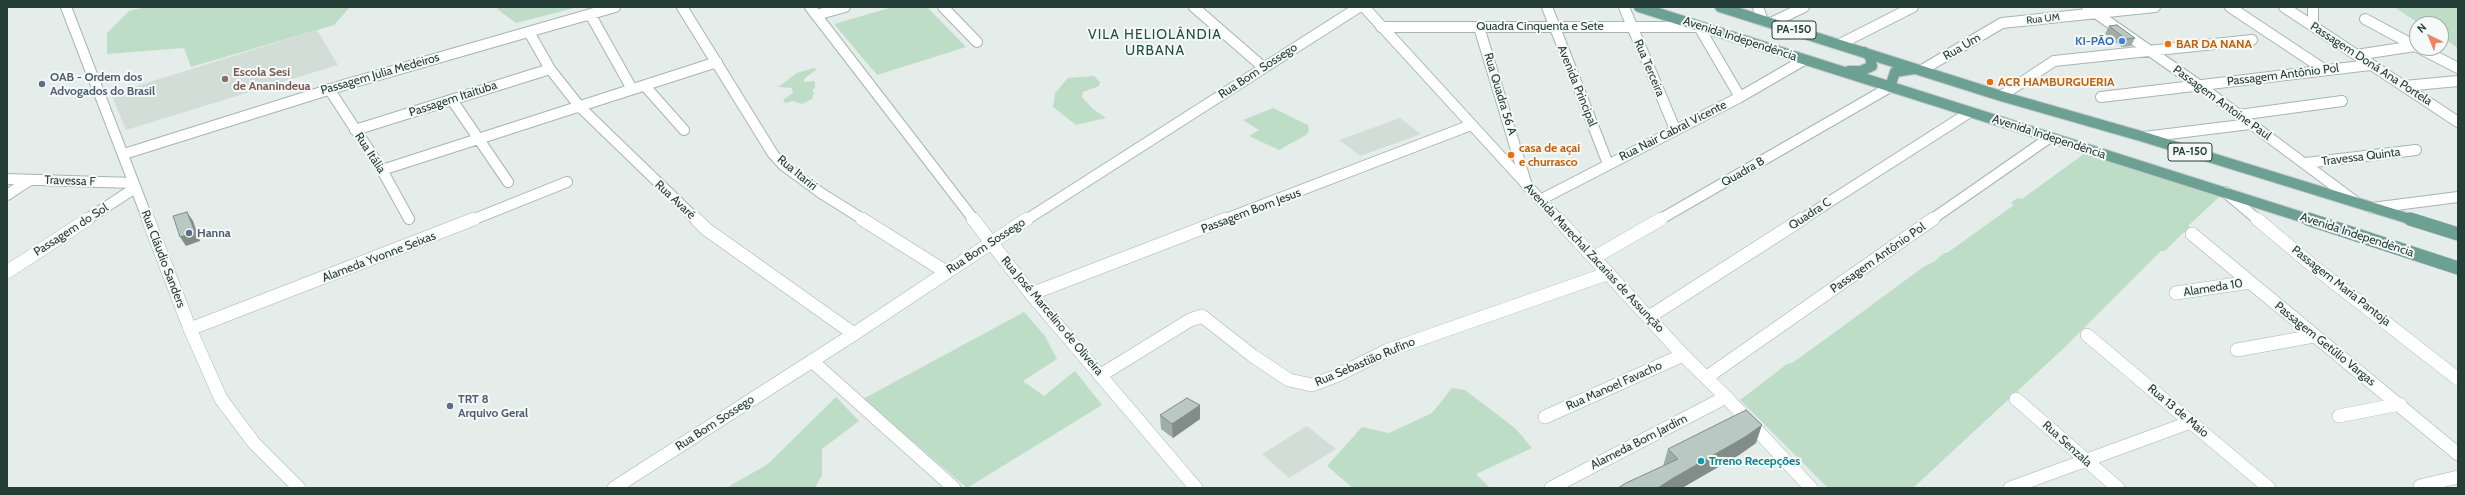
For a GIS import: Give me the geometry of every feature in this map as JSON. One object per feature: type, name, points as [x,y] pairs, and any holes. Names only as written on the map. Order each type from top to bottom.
[{"type":"main road","name":"Avenida Independência","points":[[1639,7],[2049,138],[2225,192],[2458,268]]},
{"type":"main road","name":"Avenida Independência","points":[[1720,7],[2001,96],[2144,137],[2458,234]]},
{"type":"main road","points":[[1832,69],[1854,71],[1868,69],[1872,66],[1873,61],[1864,52]]},
{"type":"main road","points":[[1890,87],[1892,76],[1895,72],[1906,69],[1922,70]]},
{"type":"street","name":"Rua Cláudio Sanders","points":[[66,7],[124,154],[134,185],[190,329],[221,399],[254,443],[299,488]]},
{"type":"street","name":"Passagem Julia Medeiros","points":[[124,154],[329,89],[615,7]]},
{"type":"street","name":"Rua Itariri","points":[[682,7],[772,154],[783,165],[828,197],[946,272]]},
{"type":"street","points":[[813,11],[845,7]]},
{"type":"street","points":[[943,7],[977,42]]},
{"type":"street","points":[[1194,7],[1263,67]]},
{"type":"street","name":"Rua Bom Sossego","points":[[614,488],[854,334],[990,243],[1359,7]]},
{"type":"street","name":"Avenida Marechal Zacarias de Assunção","points":[[1364,7],[1527,186],[1595,257],[1683,355],[1707,377],[1811,488]]},
{"type":"street","name":"Avenida Principal","points":[[1547,7],[1608,164]]},
{"type":"street","name":"Rua Terceira","points":[[1624,7],[1674,129]]},
{"type":"street","points":[[1758,7],[1767,22],[1804,7]]},
{"type":"street","points":[[1840,44],[1913,7]]},
{"type":"street","name":"Passagem Antoine Paul","points":[[2087,7],[2200,86],[2250,124],[2306,163],[2356,202]]},
{"type":"street","name":"Rua UM","points":[[2002,23],[2155,7]]},
{"type":"street","points":[[2230,7],[2325,70]]},
{"type":"street","name":"Passagem Doná Ana Portela","points":[[2284,7],[2458,122]]},
{"type":"street","points":[[2313,7],[2313,26]]},
{"type":"street","name":"Rua José Marcelino de Oliveira","points":[[813,11],[990,243],[1031,294],[1196,488]]},
{"type":"street","points":[[590,14],[632,89]]},
{"type":"street","points":[[2365,19],[2409,43]]},
{"type":"street","name":"Rua Um","points":[[1922,70],[2002,23]]},
{"type":"street","name":"Quadra Cinquenta e Sete","points":[[1381,27],[1699,27]]},
{"type":"street","name":"Rua Quadra 56 A","points":[[1479,27],[1527,186]]},
{"type":"street","points":[[1699,27],[1740,97]]},
{"type":"street","name":"Rua Avaré","points":[[528,32],[550,69],[580,107],[706,229],[854,334]]},
{"type":"street","points":[[2001,96],[2054,61],[2252,40]]},
{"type":"street","points":[[2356,55],[2409,48]]},
{"type":"street","points":[[2435,56],[2458,68]]},
{"type":"street","name":"Rua Nair Cabral Vicente","points":[[1540,200],[1674,129],[1740,97],[1804,60]]},
{"type":"street","points":[[382,170],[717,62]]},
{"type":"street","name":"Passagem Antônio Pol","points":[[2101,97],[2370,65]]},
{"type":"street","name":"Passagem Itaituba","points":[[355,130],[550,69]]},
{"type":"street","points":[[2404,86],[2458,81]]},
{"type":"street","points":[[645,86],[684,130]]},
{"type":"street","name":"Quadra B","points":[[1595,257],[1890,87]]},
{"type":"street","name":"Rua Itália","points":[[329,89],[382,170],[409,218]]},
{"type":"street","points":[[452,100],[480,138],[508,182]]},
{"type":"street","points":[[2239,115],[2342,101]]},
{"type":"street","points":[[2443,112],[2458,110]]},
{"type":"street","name":"Quadra C","points":[[1649,317],[1970,112]]},
{"type":"street","points":[[2144,137],[2250,124]]},
{"type":"street","name":"Passagem Bom Jesus","points":[[1031,294],[1471,125]]},
{"type":"street","name":"Passagem Antônio Pol","points":[[1707,377],[2049,138]]},
{"type":"street","name":"Travessa Quinta","points":[[2306,163],[2416,150]]},
{"type":"street","name":"Travessa F","points":[[7,179],[134,185]]},
{"type":"street","points":[[7,195],[30,180]]},
{"type":"street","name":"Alameda Yvonne Seixas","points":[[190,329],[360,265],[566,182]]},
{"type":"street","name":"Passagem do Sol","points":[[7,272],[134,185]]},
{"type":"street","name":"Passagem Maria Pantoja","points":[[2225,192],[2313,266],[2458,379]]},
{"type":"street","points":[[2372,208],[2456,198]]},
{"type":"street","name":"Passagem Getúlio Vargas","points":[[2192,234],[2314,336],[2400,404],[2458,454]]},
{"type":"street","name":"Rua Sebastião Rufino","points":[[1101,375],[1190,320],[1202,316],[1253,356],[1289,380],[1312,385],[1336,376],[1386,351],[1609,273]]},
{"type":"street","name":"Alameda 10","points":[[2176,293],[2250,282]]},
{"type":"street","name":"Rua 13 de Maio","points":[[2087,335],[2269,488]]},
{"type":"street","points":[[2237,350],[2314,336]]},
{"type":"street","name":"Rua Manoel Favacho","points":[[1545,417],[1683,355]]},
{"type":"street","points":[[812,361],[954,488]]},
{"type":"street","name":"Alameda Bom Jardim","points":[[1552,488],[1726,397]]},
{"type":"street","name":"Rua Senzala","points":[[2016,399],[2118,488]]},
{"type":"street","points":[[2339,416],[2400,404]]},
{"type":"street","points":[[2010,488],[2191,422]]},
{"type":"street","points":[[2420,486],[2458,477]]},
{"type":"shaded area","name":"Escola Sesi de Ananindeua","points":[[317,30],[338,65],[126,130],[111,94]]},
{"type":"shaded area","points":[[1400,118],[1421,134],[1360,156],[1339,140]]},
{"type":"shaded area","points":[[1307,426],[1336,449],[1289,478],[1262,454]]},
{"type":"green space","points":[[146,7],[350,7],[334,25],[191,67],[184,48],[107,54],[107,33],[129,11]]},
{"type":"green space","points":[[499,7],[578,7],[516,23],[497,9]]},
{"type":"green space","points":[[893,7],[927,7],[966,47],[877,75],[834,24]]},
{"type":"green space","points":[[2394,7],[2458,7],[2458,48],[2449,42],[2449,16],[2409,17]]},
{"type":"green space","points":[[814,68],[817,69],[804,79],[804,82],[815,81],[815,88],[812,90],[814,93],[812,99],[802,104],[792,101],[785,103],[783,100],[793,93],[792,88],[778,87],[797,73]]},
{"type":"green space","points":[[1094,76],[1100,82],[1099,86],[1083,92],[1082,97],[1092,108],[1106,118],[1076,125],[1053,107],[1055,93],[1068,78]]},
{"type":"green space","points":[[1273,108],[1308,125],[1309,131],[1306,135],[1279,150],[1249,136],[1259,130],[1243,120]]},
{"type":"green space","points":[[2085,153],[2219,197],[2188,226],[2194,232],[2184,232],[2165,251],[2161,251],[2066,346],[1913,488],[1828,488],[1740,400],[1787,364],[1792,363],[1922,268],[1935,261],[1944,253],[1947,253],[2014,205],[2011,203],[2017,198],[2022,199]]},
{"type":"green space","points":[[1024,312],[1045,336],[1057,359],[1023,381],[1044,396],[1075,371],[1102,405],[967,488],[863,399]]},
{"type":"green space","points":[[1452,388],[1465,390],[1516,429],[1532,448],[1476,474],[1490,488],[1353,488],[1327,466],[1362,427],[1389,433],[1432,413]]},
{"type":"green space","points":[[836,397],[859,421],[822,449],[822,475],[815,488],[726,488],[768,464]]},
{"type":"building","points":[[2117,25],[2135,38],[2126,39],[2109,26]]},
{"type":"building","points":[[187,212],[195,232],[180,237],[173,216]]},
{"type":"building","points":[[1187,398],[1200,405],[1172,424],[1160,415]]},
{"type":"building","points":[[1746,410],[1762,425],[1745,437],[1658,488],[1618,488],[1678,459],[1668,449]]},
{"type":"place","name":"KI-PÃO","points":[[2122,41]]},
{"type":"place","name":"BAR DA NANA","points":[[2168,44]]},
{"type":"place","name":"Escola Sesi de Ananindeua","points":[[225,79]]},
{"type":"place","name":"ACR HAMBURGUERIA","points":[[1990,82]]},
{"type":"place","name":"OAB - Ordem dos Advogados do Brasil","points":[[42,84]]},
{"type":"place","name":"casa de açai e churrasco","points":[[1511,155]]},
{"type":"place","name":"Hanna","points":[[189,233]]},
{"type":"place","name":"TRT 8 Arquivo Geral","points":[[450,406]]},
{"type":"place","name":"Trreno Recepções","points":[[1701,461]]},
{"type":"district","name":"VILA HELIOLÂNDIA URBANA","points":[[1155,44]]}]
